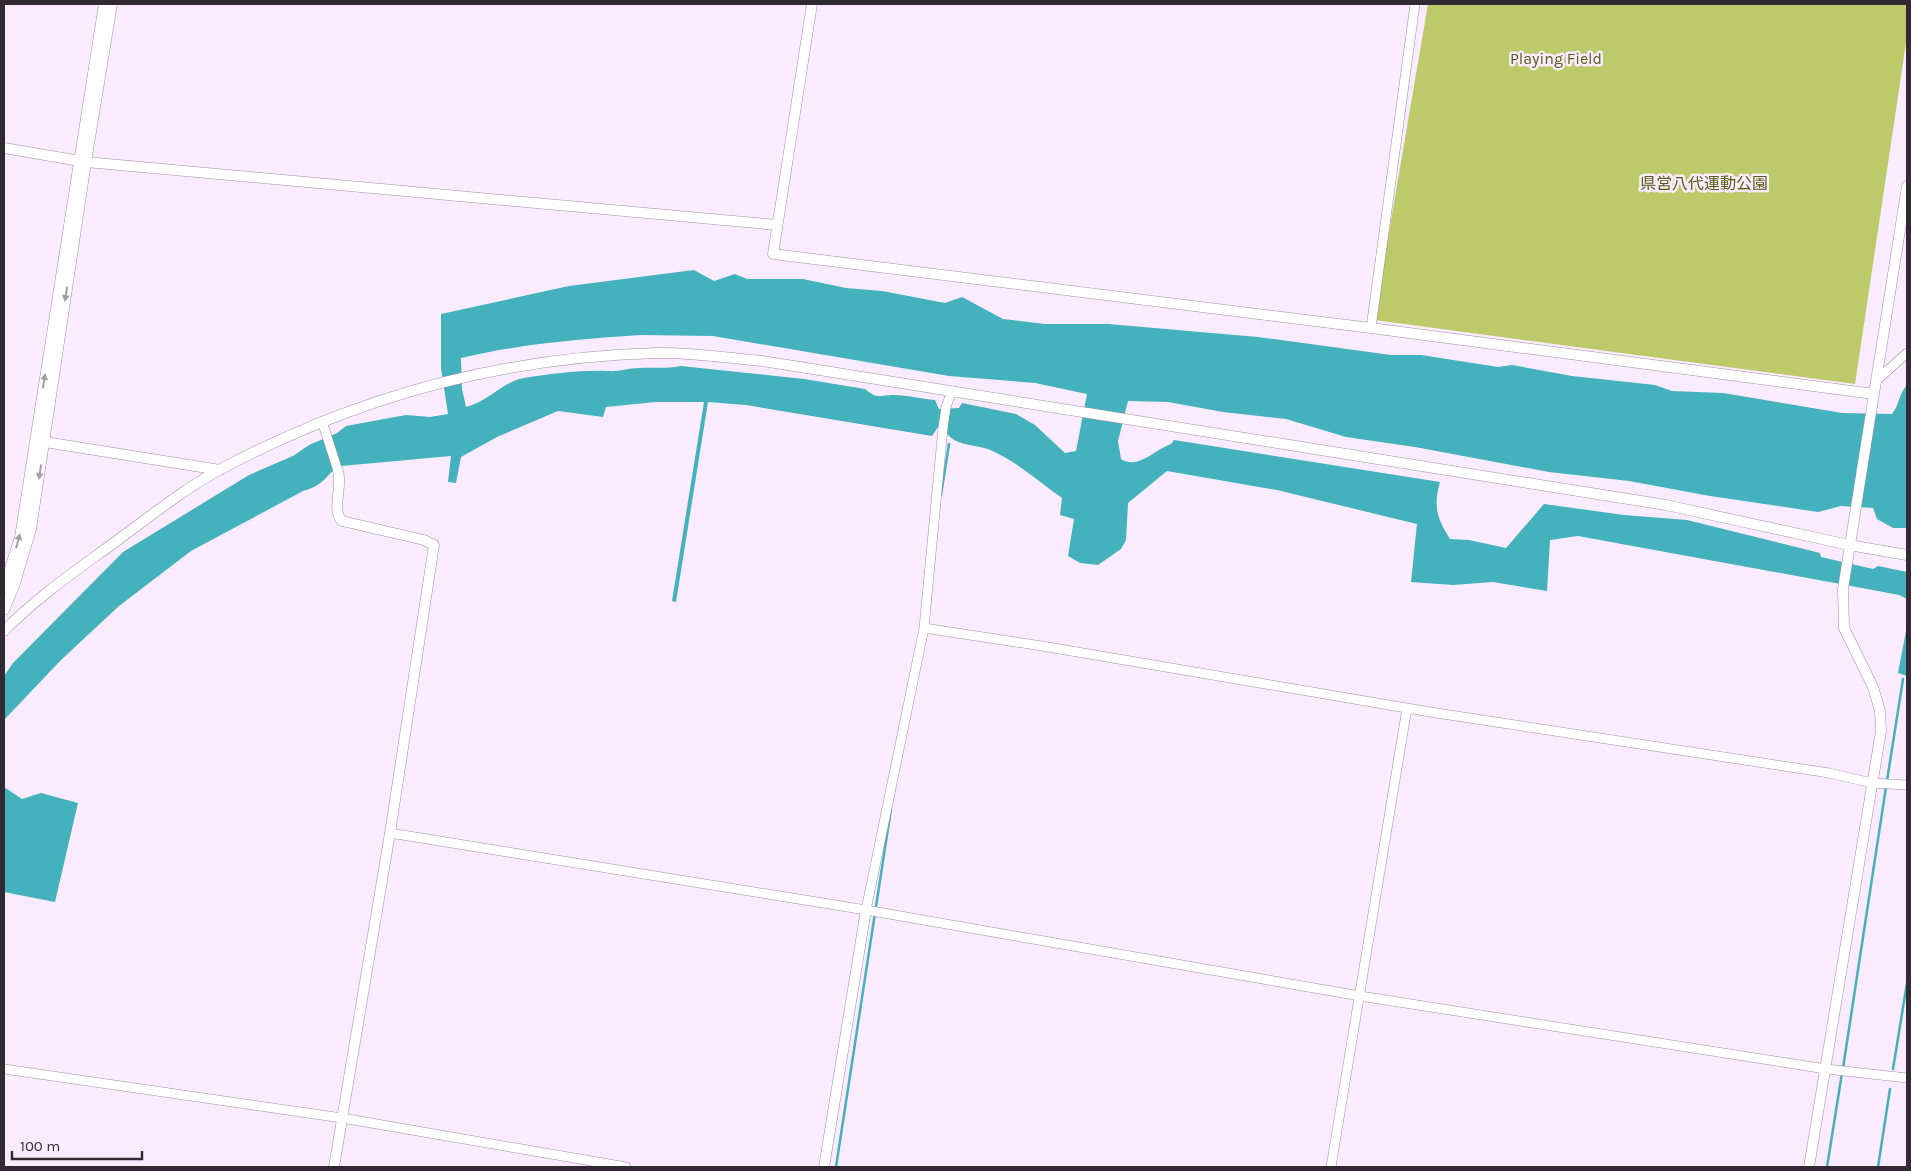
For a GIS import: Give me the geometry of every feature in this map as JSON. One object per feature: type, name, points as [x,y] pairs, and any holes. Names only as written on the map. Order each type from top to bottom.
[{"type":"street","points":[[4,610],[14,586],[31,529],[45,442],[104,4]]},
{"type":"street","points":[[4,588],[20,537],[82,161],[112,4]]},
{"type":"street","points":[[812,4],[776,225],[773,254],[1371,328],[1874,394]]},
{"type":"street","points":[[1371,328],[1415,4]]},
{"type":"street","points":[[4,148],[82,161],[776,225]]},
{"type":"street","points":[[1809,1167],[1881,731],[1880,710],[1873,687],[1844,628],[1843,589],[1907,186]]},
{"type":"street","points":[[4,631],[34,603],[154,513],[220,470],[322,421],[397,394],[459,378],[565,359],[660,353],[762,360],[1666,505],[1849,545],[1907,554]]},
{"type":"street","points":[[1877,380],[1907,353]]},
{"type":"street","points":[[824,1167],[924,628],[943,428],[946,408],[952,391]]},
{"type":"street","points":[[322,421],[340,479],[338,517],[342,521],[424,540],[434,545],[390,833],[334,1167]]},
{"type":"street","points":[[45,442],[220,470]]},
{"type":"street","points":[[924,628],[1042,646],[1407,708],[1829,773],[1872,783],[1907,785]]},
{"type":"street","points":[[1331,1167],[1407,708]]},
{"type":"street","points":[[390,833],[872,912],[1360,996],[1826,1069],[1907,1078]]},
{"type":"street","points":[[4,1069],[342,1118],[626,1167]]},
{"type":"green space","name":"県営八代運動公園","points":[[1428,4],[1907,4],[1907,36],[1855,384],[1374,320]]},
{"type":"water","points":[[694,270],[714,281],[735,274],[747,279],[803,279],[846,288],[882,291],[945,303],[962,297],[1003,319],[1045,324],[1108,324],[1258,337],[1391,355],[1421,355],[1498,367],[1512,365],[1572,376],[1655,385],[1672,391],[1723,393],[1842,413],[1892,414],[1907,385],[1907,528],[1893,528],[1877,519],[1873,508],[1841,506],[1818,512],[1710,496],[1629,481],[1549,472],[1415,447],[1346,437],[1286,419],[1223,412],[1168,402],[1128,401],[1118,441],[1121,459],[1127,462],[1140,461],[1171,444],[1174,440],[1440,482],[1437,498],[1439,518],[1450,539],[1469,540],[1506,548],[1544,504],[1624,515],[1687,520],[1820,553],[1821,557],[1873,569],[1878,566],[1907,572],[1907,599],[1899,595],[1578,536],[1550,540],[1547,591],[1493,582],[1453,585],[1411,582],[1417,524],[1277,490],[1167,471],[1128,503],[1126,540],[1121,549],[1098,565],[1080,563],[1068,556],[1074,519],[1060,515],[1062,498],[1008,459],[988,449],[952,439],[945,429],[938,427],[932,436],[746,405],[708,402],[676,602],[672,601],[704,402],[656,402],[606,407],[603,417],[558,411],[497,437],[461,457],[456,483],[448,482],[451,456],[341,466],[331,472],[317,485],[191,551],[119,606],[61,660],[4,720],[4,676],[13,663],[123,552],[249,475],[293,456],[309,445],[337,433],[346,426],[406,415],[430,417],[448,414],[441,368],[441,314],[569,286]],"holes":[[[640,335],[713,336],[949,376],[1035,383],[1087,394],[1076,451],[1065,453],[1035,425],[1016,414],[962,403],[959,408],[939,409],[935,400],[899,395],[879,396],[873,395],[865,389],[804,379],[681,366],[576,372],[524,378],[516,380],[481,401],[466,407],[462,389],[461,358],[528,346],[595,338]]]},
{"type":"water","points":[[1907,626],[1907,676],[1898,673]]},
{"type":"water","points":[[4,787],[22,799],[41,793],[78,803],[55,902],[4,892]]},
{"type":"waterway","points":[[941,495],[949,444]]},
{"type":"waterway","points":[[1887,781],[1903,679]]},
{"type":"waterway","points":[[1843,1068],[1886,787]]},
{"type":"waterway","points":[[836,1167],[891,809]]},
{"type":"waterway","points":[[1893,1069],[1907,983]]},
{"type":"waterway","points":[[1827,1167],[1842,1073]]},
{"type":"waterway","points":[[1878,1167],[1890,1089]]},
{"type":"park label","name":"Playing Field","points":[[1556,58]]}]
